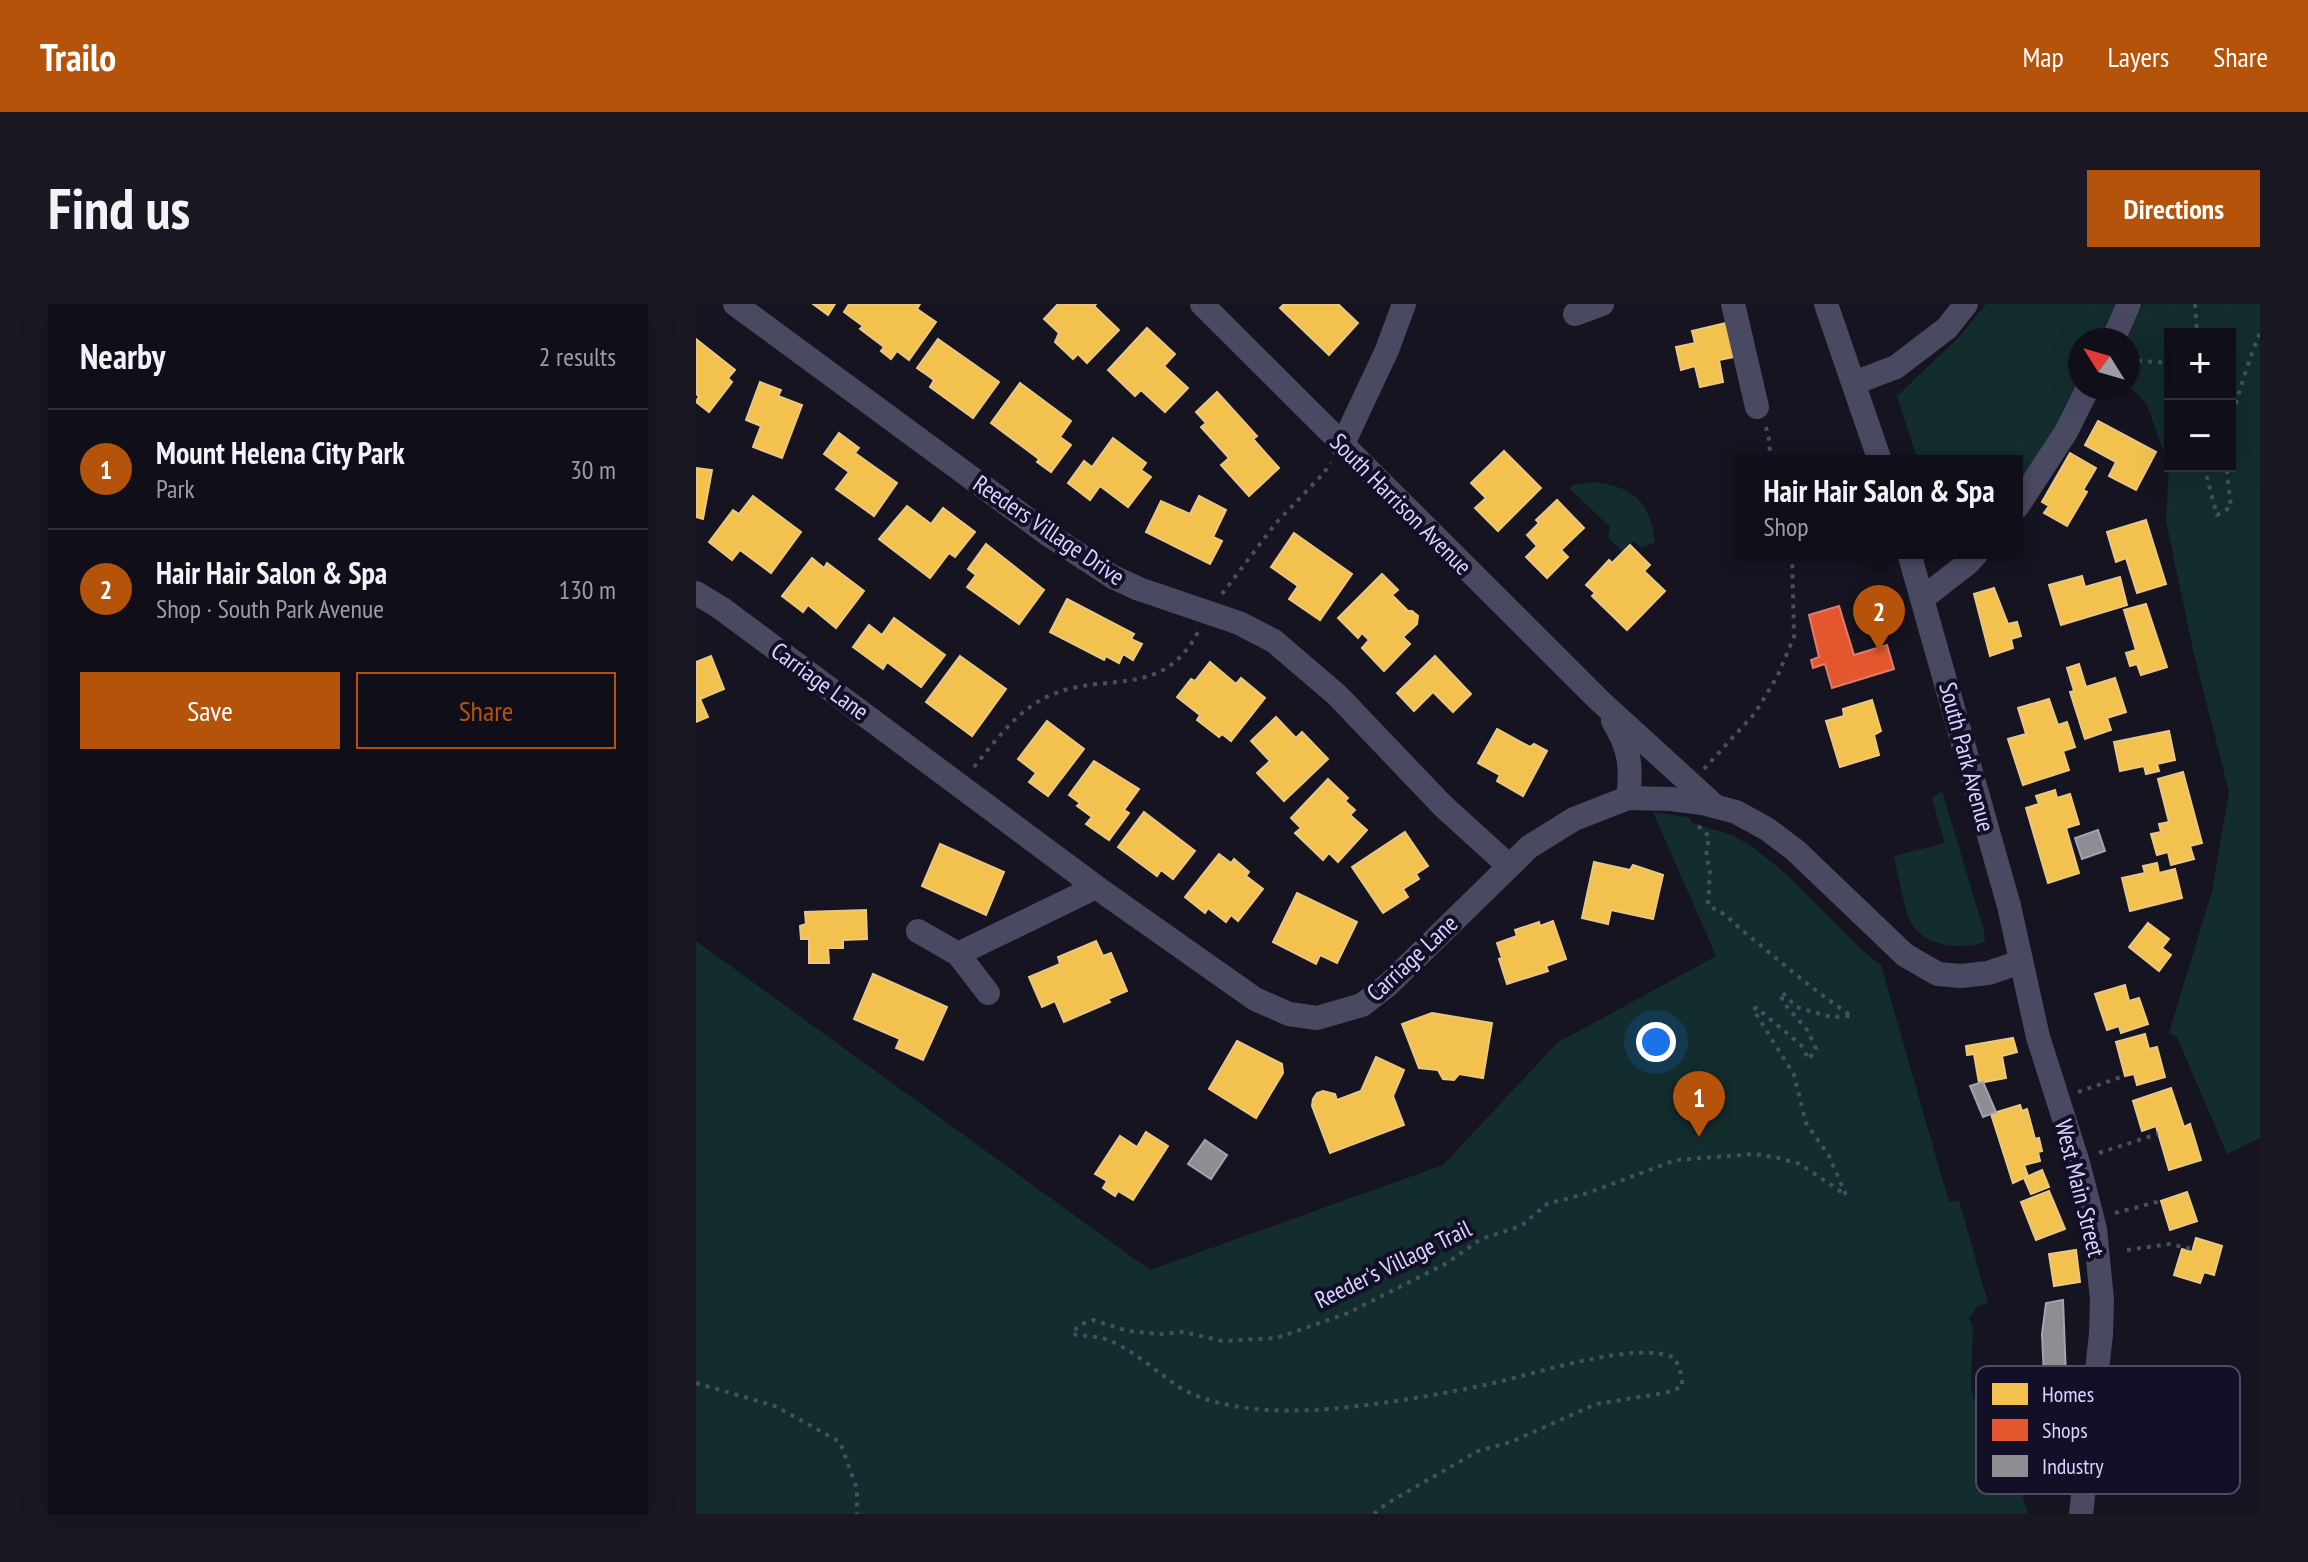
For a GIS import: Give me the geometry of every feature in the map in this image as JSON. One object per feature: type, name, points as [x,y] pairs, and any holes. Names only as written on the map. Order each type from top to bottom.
[{"type":"street","name":"Reeders Village Drive","points":[[735,304],[1049,535],[1113,577],[1133,587],[1239,623],[1274,641],[1337,695],[1443,806],[1509,866]]},
{"type":"street","name":"South Harrison Avenue","points":[[1202,304],[1601,702],[1717,807]]},
{"type":"street","points":[[1342,446],[1387,350],[1404,304]]},
{"type":"street","points":[[1575,314],[1602,304]]},
{"type":"street","points":[[1733,304],[1757,407]]},
{"type":"street","points":[[1826,304],[1878,455]]},
{"type":"street","points":[[1854,383],[1896,367],[1947,328],[1966,304]]},
{"type":"street","points":[[2118,328],[2129,304]]},
{"type":"street","points":[[2023,498],[2066,432],[2082,400]]},
{"type":"street","name":"South Park Avenue","points":[[1911,559],[2009,906],[2021,962]]},
{"type":"street","points":[[1923,598],[1970,559]]},
{"type":"street","name":"Carriage Lane","points":[[696,593],[721,608],[1096,887],[1273,1009],[1317,1018],[1362,1005],[1388,985],[1529,847],[1574,819],[1628,798],[1671,799],[1736,812],[1795,850],[1905,955],[1938,974],[1961,976],[1988,973],[2021,962]]},
{"type":"street","name":"South Harrison Avenue","points":[[1601,702],[1621,733],[1627,750],[1632,770],[1628,798]]},
{"type":"street","points":[[958,954],[1096,887]]},
{"type":"street","points":[[918,931],[958,954],[988,993]]},
{"type":"street","name":"West Main Street","points":[[2021,962],[2038,1037],[2078,1163],[2095,1229],[2102,1300],[2097,1366]]},
{"type":"street","name":"West Main Street","points":[[2081,1514],[2083,1494]]},
{"type":"path","points":[[2195,304],[2197,328]]},
{"type":"path","points":[[2235,400],[2260,333]]},
{"type":"path","points":[[2140,361],[2164,363]]},
{"type":"path","points":[[1757,407],[1764,420],[1769,455]]},
{"type":"path","points":[[962,786],[1021,713],[1049,696],[1073,688],[1134,681],[1161,671],[1184,655],[1209,613],[1257,547],[1323,474],[1342,446]]},
{"type":"path","points":[[2206,472],[2217,515],[2231,507],[2227,472]]},
{"type":"path","points":[[1699,775],[1755,713],[1777,677],[1794,637],[1792,559]]},
{"type":"path","name":"Reeder's Village Trail","points":[[1374,1514],[1478,1451],[1511,1442],[1596,1404],[1665,1393],[1682,1387],[1682,1376],[1675,1358],[1661,1351],[1615,1356],[1565,1364],[1487,1385],[1409,1400],[1336,1409],[1250,1409],[1210,1402],[1179,1386],[1105,1338],[1072,1334],[1079,1325],[1093,1320],[1128,1331],[1159,1334],[1184,1332],[1222,1341],[1277,1338],[1348,1313],[1447,1263],[1481,1239],[1521,1226],[1547,1204],[1588,1193],[1676,1160],[1755,1154],[1778,1158],[1800,1164],[1846,1195],[1829,1156],[1806,1123],[1794,1075],[1753,1009],[1757,1008],[1801,1045],[1809,1060],[1816,1049],[1808,1031],[1782,1001],[1782,992],[1796,1007],[1831,1017],[1852,1016],[1813,991],[1797,973],[1746,934],[1728,914],[1708,906],[1710,869],[1706,857],[1709,836],[1671,799]]},
{"type":"path","points":[[2077,1093],[2121,1077]]},
{"type":"path","points":[[2097,1154],[2158,1134]]},
{"type":"path","points":[[2115,1213],[2161,1201]]},
{"type":"path","points":[[2127,1250],[2170,1244],[2192,1249]]},
{"type":"path","points":[[696,1383],[775,1406],[840,1442],[857,1489],[857,1514]]},
{"type":"green space","points":[[1986,304],[2119,304],[2108,328],[2068,328],[2068,400],[2072,400],[2057,428],[2023,477],[2023,455],[1916,455],[1897,396],[1959,337]]},
{"type":"green space","points":[[2143,304],[2260,304],[2260,1138],[2227,1154],[2177,1037],[2169,1033],[2212,891],[2229,792],[2194,654],[2166,521],[2169,472],[2236,472],[2236,328],[2164,328],[2164,452],[2146,403],[2140,397],[2140,328],[2132,328]]},
{"type":"green space","points":[[1595,482],[1621,488],[1638,499],[1649,517],[1655,542],[1642,548],[1633,541],[1623,552],[1608,538],[1610,527],[1569,488]]},
{"type":"green space","points":[[1942,791],[1985,942],[1955,946],[1935,942],[1917,931],[1906,909],[1894,856],[1945,843],[1932,799]]},
{"type":"green space","points":[[1653,812],[1688,817],[1693,823],[1732,835],[1751,846],[1784,872],[1881,965],[1949,1202],[1959,1200],[1988,1303],[1978,1306],[1969,1318],[1973,1327],[1971,1387],[1976,1406],[1976,1494],[2022,1494],[2028,1514],[696,1514],[696,941],[1150,1270],[1443,1165],[1557,1043],[1716,956]]},
{"type":"building: Homes","points":[[813,304],[835,304],[828,315]]},
{"type":"building: Homes","points":[[849,304],[920,304],[917,309],[936,322],[909,360],[897,351],[891,359],[881,351],[884,347],[860,329],[863,326],[844,312]]},
{"type":"building: Homes","points":[[1058,304],[1096,304],[1094,306],[1119,330],[1087,363],[1078,354],[1073,359],[1055,342],[1059,333],[1044,319]]},
{"type":"building: Homes","points":[[1284,304],[1338,304],[1358,323],[1329,355],[1280,308]]},
{"type":"building: Homes","points":[[1726,323],[1734,357],[1719,360],[1723,382],[1700,387],[1695,366],[1681,370],[1676,347],[1695,343],[1692,331]]},
{"type":"building: Homes","points":[[1147,328],[1175,354],[1164,366],[1188,388],[1165,412],[1141,390],[1135,396],[1108,370]]},
{"type":"building: Homes","points":[[696,339],[735,370],[728,378],[732,382],[709,412],[696,402],[699,396],[696,394]]},
{"type":"building: Homes","points":[[938,339],[999,382],[973,418],[930,387],[934,380],[917,368]]},
{"type":"building: Homes","points":[[760,382],[781,390],[778,396],[802,405],[782,458],[753,447],[761,426],[746,420]]},
{"type":"building: Homes","points":[[1020,383],[1071,421],[1060,437],[1071,445],[1051,472],[1037,462],[1039,459],[991,423]]},
{"type":"building: Homes","points":[[1217,392],[1257,436],[1253,439],[1279,468],[1249,496],[1221,465],[1229,458],[1201,427],[1206,423],[1196,412]]},
{"type":"building: Homes","points":[[2098,421],[2156,452],[2136,490],[2109,476],[2116,462],[2085,445]]},
{"type":"building: Homes","points":[[839,433],[859,448],[855,453],[897,483],[874,516],[836,489],[849,472],[824,454]]},
{"type":"building: Homes","points":[[1113,438],[1146,463],[1141,470],[1151,477],[1128,507],[1100,486],[1090,500],[1068,483],[1084,461],[1092,467]]},
{"type":"building: Homes","points":[[1504,451],[1541,488],[1498,531],[1475,508],[1486,498],[1471,483]]},
{"type":"building: Homes","points":[[2070,453],[2096,468],[2083,490],[2087,492],[2067,526],[2044,513],[2049,506],[2042,502]]},
{"type":"building: Homes","points":[[696,468],[712,470],[703,519],[696,517]]},
{"type":"building: Homes","points":[[753,496],[801,532],[771,573],[740,550],[732,560],[709,542],[733,510],[739,514]]},
{"type":"building: Homes","points":[[1199,496],[1226,510],[1213,537],[1222,541],[1210,564],[1146,532],[1161,501],[1190,514]]},
{"type":"building: Homes","points":[[1557,500],[1584,528],[1561,550],[1568,557],[1547,578],[1526,557],[1537,546],[1527,535],[1539,523],[1536,520]]},
{"type":"building: Homes","points":[[907,506],[931,524],[943,508],[975,532],[955,557],[949,553],[930,578],[879,539]]},
{"type":"building: Homes","points":[[2146,520],[2166,584],[2137,593],[2126,558],[2116,562],[2107,532]]},
{"type":"building: Homes","points":[[1294,533],[1352,574],[1320,620],[1289,599],[1298,586],[1271,567]]},
{"type":"building: Homes","points":[[986,544],[1044,590],[1019,624],[967,587],[976,575],[968,569]]},
{"type":"building: Homes","points":[[1630,545],[1650,565],[1644,571],[1665,591],[1627,630],[1592,596],[1595,593],[1586,585],[1609,560],[1612,563]]},
{"type":"building: Homes","points":[[812,558],[824,568],[827,563],[864,591],[836,628],[808,605],[803,612],[782,596]]},
{"type":"building: Homes","points":[[1382,574],[1398,590],[1392,595],[1418,616],[1417,624],[1403,637],[1410,644],[1384,671],[1362,648],[1369,640],[1362,633],[1358,638],[1338,618]]},
{"type":"building: Homes","points":[[2082,576],[2085,587],[2120,577],[2127,605],[2061,625],[2049,585]]},
{"type":"building: Homes","points":[[1994,588],[2008,624],[2017,622],[2021,636],[2011,639],[2013,648],[1990,656],[1974,594]]},
{"type":"building: Homes","points":[[1067,599],[1134,634],[1131,639],[1142,644],[1133,660],[1123,654],[1119,663],[1106,656],[1104,660],[1050,632]]},
{"type":"building: Homes","points":[[2146,604],[2167,667],[2141,675],[2137,664],[2130,666],[2126,653],[2136,650],[2124,610]]},
{"type":"building: Homes","points":[[894,618],[945,655],[921,687],[887,662],[883,669],[853,647],[869,625],[882,635]]},
{"type":"building: Homes","points":[[711,656],[724,689],[700,699],[708,717],[696,722],[696,662]]},
{"type":"building: Homes","points":[[960,656],[1006,689],[972,736],[926,702]]},
{"type":"building: Homes","points":[[1435,656],[1471,694],[1453,712],[1433,692],[1414,711],[1397,693]]},
{"type":"building: Homes","points":[[1210,662],[1236,684],[1241,678],[1265,698],[1231,741],[1222,734],[1219,737],[1197,720],[1200,715],[1177,697]]},
{"type":"building: Homes","points":[[2079,664],[2086,687],[2115,678],[2126,712],[2107,718],[2111,730],[2085,739],[2070,692],[2074,691],[2067,668]]},
{"type":"building: Homes","points":[[2049,699],[2058,725],[2067,722],[2075,747],[2063,751],[2069,770],[2023,785],[2008,739],[2026,734],[2018,708]]},
{"type":"building: Homes","points":[[1872,700],[1881,731],[1874,735],[1879,755],[1840,767],[1826,721],[1844,716],[1843,709]]},
{"type":"building: Homes","points":[[1276,717],[1296,738],[1302,732],[1328,759],[1284,801],[1257,773],[1270,761],[1251,741]]},
{"type":"building: Homes","points":[[1047,721],[1084,749],[1048,796],[1029,782],[1036,773],[1018,759]]},
{"type":"building: Homes","points":[[1497,729],[1530,747],[1534,744],[1547,751],[1523,796],[1497,781],[1500,775],[1478,763]]},
{"type":"building: Homes","points":[[2169,731],[2175,760],[2157,764],[2159,771],[2146,774],[2144,766],[2120,771],[2114,742]]},
{"type":"building: Homes","points":[[1094,761],[1139,789],[1124,810],[1129,813],[1109,840],[1086,824],[1092,817],[1077,806],[1080,803],[1069,795]]},
{"type":"building: Homes","points":[[2183,772],[2202,843],[2190,846],[2194,859],[2171,865],[2168,852],[2157,855],[2151,834],[2161,832],[2159,824],[2169,822],[2158,779]]},
{"type":"building: Homes","points":[[1328,779],[1348,798],[1345,801],[1355,810],[1350,815],[1367,830],[1338,862],[1329,853],[1323,860],[1295,833],[1301,828],[1291,818]]},
{"type":"building: Homes","points":[[2055,790],[2057,798],[2070,794],[2079,824],[2066,828],[2079,873],[2048,883],[2026,808],[2039,804],[2036,796]]},
{"type":"building: Homes","points":[[1144,812],[1195,851],[1173,879],[1161,870],[1157,876],[1118,847]]},
{"type":"building: Homes","points":[[1405,832],[1428,866],[1416,874],[1419,879],[1403,889],[1408,897],[1383,913],[1352,867]]},
{"type":"building: Homes","points":[[940,844],[1004,872],[986,915],[922,886]]},
{"type":"building: Homes","points":[[1219,854],[1231,863],[1234,859],[1249,872],[1246,876],[1263,889],[1238,921],[1231,915],[1226,922],[1208,908],[1205,913],[1185,897]]},
{"type":"building: Homes","points":[[1594,862],[1630,870],[1633,865],[1663,875],[1653,919],[1611,910],[1608,924],[1582,918]]},
{"type":"building: Homes","points":[[2157,863],[2159,873],[2175,869],[2182,898],[2130,911],[2122,878],[2145,873],[2143,866]]},
{"type":"building: Homes","points":[[1297,893],[1357,922],[1337,963],[1320,955],[1316,964],[1273,942]]},
{"type":"building: Homes","points":[[866,910],[867,939],[843,940],[843,948],[828,948],[829,963],[809,963],[809,939],[801,939],[800,926],[806,924],[805,912]]},
{"type":"building: Homes","points":[[1553,921],[1566,959],[1546,966],[1548,971],[1507,984],[1497,943],[1517,936],[1515,930]]},
{"type":"building: Homes","points":[[2148,923],[2169,939],[2162,948],[2171,955],[2159,971],[2129,947]]},
{"type":"building: Homes","points":[[1096,941],[1103,956],[1111,953],[1127,991],[1064,1022],[1055,1001],[1042,1007],[1029,977],[1060,964],[1058,957]]},
{"type":"building: Homes","points":[[873,974],[947,1007],[923,1060],[896,1048],[900,1039],[854,1019]]},
{"type":"building: Homes","points":[[2125,985],[2129,1001],[2139,998],[2148,1024],[2121,1033],[2119,1026],[2107,1030],[2095,994]]},
{"type":"building: Homes","points":[[1432,1013],[1492,1023],[1483,1078],[1459,1074],[1454,1080],[1443,1079],[1438,1070],[1419,1068],[1402,1024]]},
{"type":"building: Homes","points":[[2145,1034],[2149,1049],[2157,1047],[2165,1077],[2137,1085],[2134,1074],[2125,1076],[2116,1042]]},
{"type":"building: Homes","points":[[2013,1038],[2017,1052],[2002,1056],[2006,1078],[1979,1083],[1974,1054],[1967,1055],[1966,1046]]},
{"type":"building: Homes","points":[[1237,1041],[1282,1064],[1283,1073],[1256,1118],[1209,1089]]},
{"type":"building: Homes","points":[[1376,1057],[1404,1070],[1393,1096],[1404,1125],[1330,1153],[1312,1106],[1313,1099],[1323,1091],[1335,1094],[1337,1100],[1361,1091]]},
{"type":"building: Homes","points":[[2171,1088],[2184,1127],[2190,1124],[2201,1160],[2169,1170],[2156,1126],[2142,1131],[2133,1101]]},
{"type":"building: Homes","points":[[2020,1105],[2022,1111],[2027,1109],[2035,1139],[2039,1138],[2042,1151],[2038,1152],[2040,1161],[2024,1165],[2028,1176],[2013,1183],[1991,1114]]},
{"type":"building: Homes","points":[[1146,1132],[1168,1146],[1133,1200],[1118,1191],[1115,1196],[1103,1188],[1107,1181],[1095,1174],[1120,1136],[1137,1147]]},
{"type":"building: Homes","points":[[2042,1170],[2049,1187],[2031,1194],[2024,1178]]},
{"type":"building: Homes","points":[[2049,1191],[2065,1229],[2036,1240],[2021,1202]]},
{"type":"building: Homes","points":[[2187,1192],[2197,1221],[2170,1230],[2161,1201]]},
{"type":"building: Homes","points":[[2196,1238],[2222,1246],[2214,1275],[2204,1272],[2200,1283],[2174,1275],[2182,1249],[2192,1252]]},
{"type":"building: Homes","points":[[2076,1250],[2080,1282],[2054,1286],[2049,1254]]},
{"type":"building: Shops","points":[[1839,606],[1854,655],[1887,645],[1894,669],[1832,688],[1825,664],[1813,668],[1811,660],[1819,657],[1809,615]]},
{"type":"building: Industry","points":[[2098,830],[2105,851],[2082,859],[2075,838]]},
{"type":"building: Industry","points":[[1983,1082],[1996,1112],[1983,1117],[1970,1086]]},
{"type":"building: Industry","points":[[1205,1140],[1227,1155],[1211,1179],[1188,1164]]},
{"type":"building: Industry","points":[[2063,1300],[2066,1366],[2043,1366],[2042,1334],[2046,1303]]},
{"type":"place","name":"Hair Hair Salon & Spa","points":[[1879,651]]},
{"type":"place","name":"Mount Helena City Park","points":[[1699,1137]]}]
